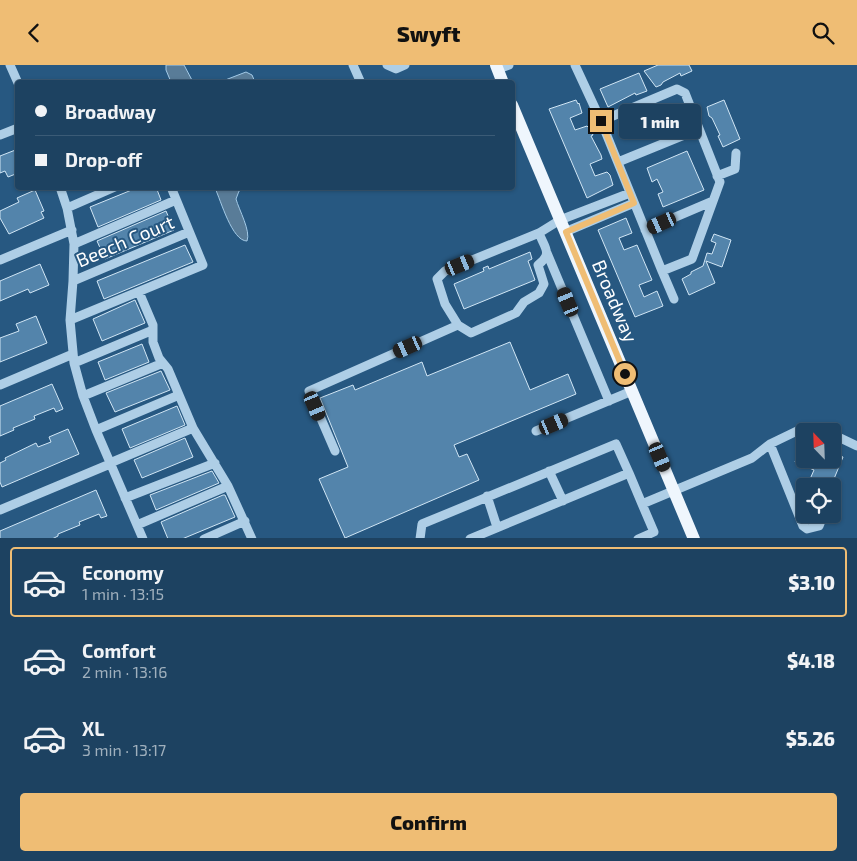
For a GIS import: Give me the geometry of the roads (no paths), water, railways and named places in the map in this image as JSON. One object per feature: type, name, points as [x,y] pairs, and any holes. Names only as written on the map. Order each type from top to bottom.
[{"type":"main road","points":[[503,66],[503,80]]},
{"type":"main road","name":"Broadway","points":[[517,131],[563,226],[694,538]]},
{"type":"street","points":[[10,65],[17,80]]},
{"type":"street","points":[[353,65],[360,80]]},
{"type":"street","points":[[387,65],[396,69],[405,65]]},
{"type":"street","points":[[503,66],[516,65]]},
{"type":"street","points":[[575,65],[601,121],[674,299]]},
{"type":"street","points":[[601,121],[677,89],[685,93],[720,182],[692,259],[662,271]]},
{"type":"street","points":[[0,135],[15,128]]},
{"type":"street","points":[[618,162],[699,129]]},
{"type":"street","points":[[717,176],[735,169],[736,153]]},
{"type":"street","points":[[61,190],[67,208],[74,244],[74,281],[70,320],[73,359],[83,397],[142,538]]},
{"type":"street","points":[[67,208],[108,190]]},
{"type":"street","points":[[70,320],[203,265],[171,190]]},
{"type":"street","points":[[563,226],[630,193]]},
{"type":"street","points":[[74,244],[176,200]]},
{"type":"street","points":[[645,230],[713,201]]},
{"type":"street","points":[[547,253],[546,259],[538,265],[544,284],[539,293],[524,302],[516,313],[471,333],[458,325],[445,304],[437,279],[445,271],[539,233],[634,203]]},
{"type":"street","points":[[0,260],[72,230]]},
{"type":"street","name":"Beech Court","points":[[74,281],[189,232]]},
{"type":"street","points":[[539,233],[609,401]]},
{"type":"street","points":[[139,292],[153,325],[153,342],[159,358],[168,369],[193,428],[228,486],[252,538]]},
{"type":"street","points":[[335,451],[308,391],[458,325]]},
{"type":"street","points":[[0,385],[153,329]]},
{"type":"street","points":[[83,397],[164,363]]},
{"type":"street","points":[[536,431],[632,391]]},
{"type":"street","points":[[96,430],[179,395]]},
{"type":"street","points":[[0,510],[193,428]]},
{"type":"street","points":[[642,504],[752,458],[770,444],[796,431]]},
{"type":"street","points":[[841,438],[857,446]]},
{"type":"street","points":[[420,538],[422,524],[616,443],[656,535],[642,538]]},
{"type":"street","points":[[770,444],[796,499]]},
{"type":"street","points":[[125,498],[215,463]]},
{"type":"street","points":[[550,471],[563,501]]},
{"type":"street","points":[[472,538],[629,473]]},
{"type":"street","points":[[137,525],[228,486]]},
{"type":"street","points":[[487,496],[497,527]]},
{"type":"street","points":[[206,538],[245,521]]},
{"type":"street","points":[[801,523],[807,529],[819,526],[821,523]]},
{"type":"water","points":[[166,65],[184,65],[192,80],[170,80]]},
{"type":"water","points":[[246,72],[252,75],[254,80],[225,80]]},
{"type":"water","points":[[216,190],[242,190],[239,191],[236,199],[246,226],[247,241],[237,235]]}]
